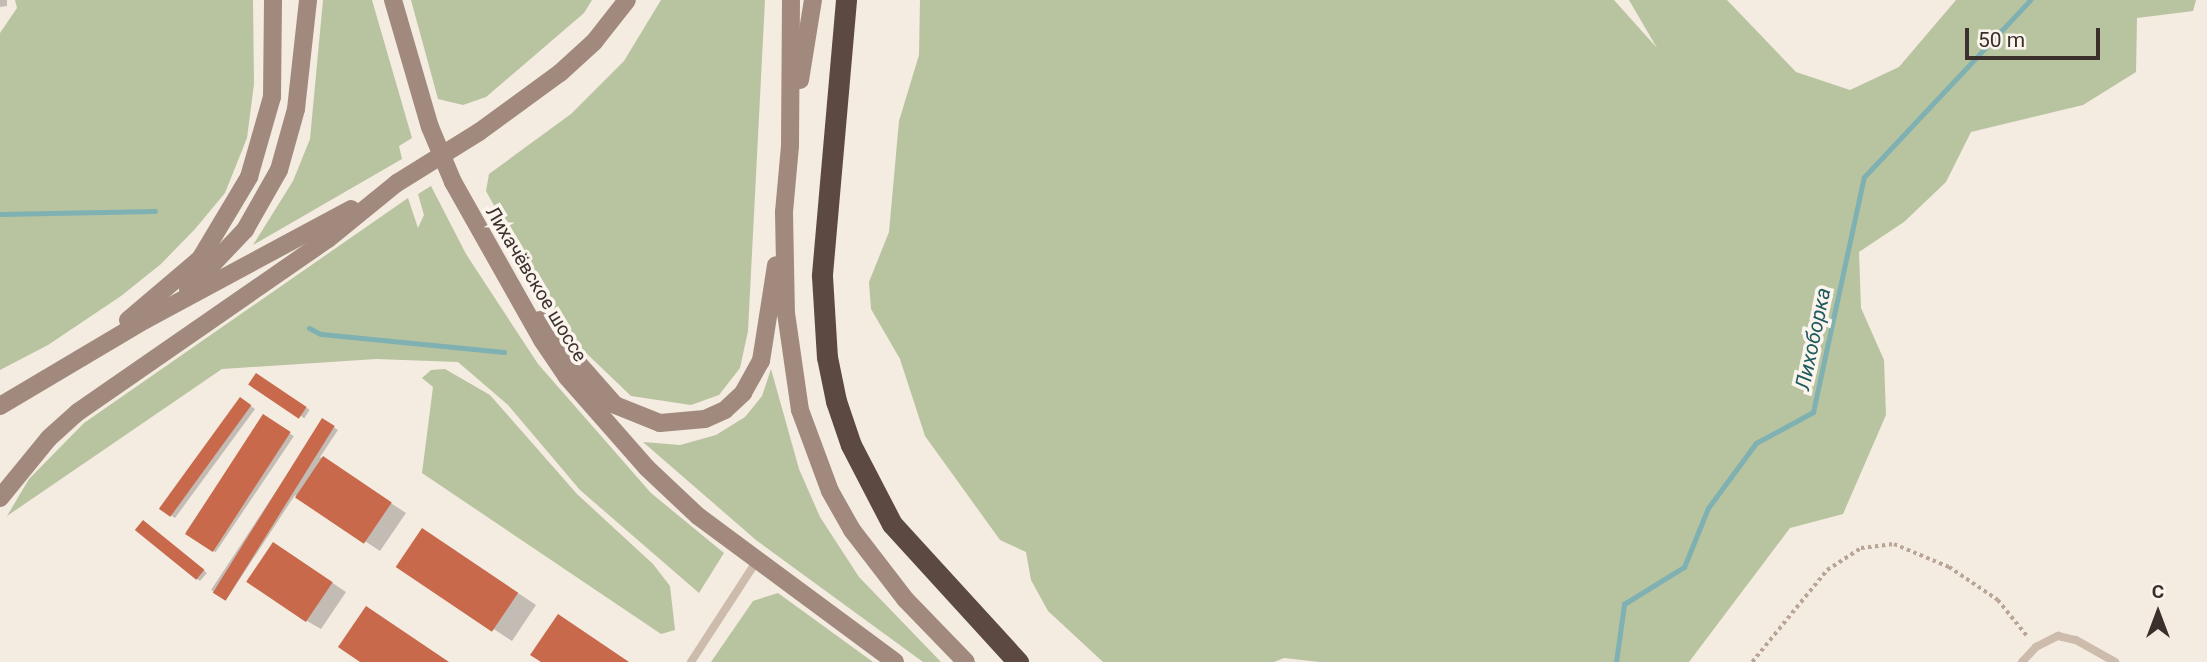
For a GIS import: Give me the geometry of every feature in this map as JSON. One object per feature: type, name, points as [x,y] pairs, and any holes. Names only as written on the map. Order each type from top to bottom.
[{"type":"highway","points":[[846,0],[822,276],[827,357],[836,401],[851,445],[892,524],[1018,662]]},
{"type":"main road","points":[[69,365],[200,259],[234,207],[264,136],[272,97],[273,0]]},
{"type":"main road","points":[[145,320],[217,263],[265,199],[279,170],[296,109],[308,0]]},
{"type":"main road","name":"Лихачёвское шоссе","points":[[393,0],[430,127],[453,182],[541,340],[603,420],[647,468],[756,562],[895,662]]},
{"type":"main road","points":[[8,402],[145,320],[396,184],[479,132],[560,74],[594,42],[627,0]]},
{"type":"main road","points":[[790,146],[791,0]]},
{"type":"main road","points":[[510,286],[615,405],[660,423],[705,419],[725,410],[743,393],[761,361],[813,0]]},
{"type":"main road","points":[[0,498],[49,438],[78,412],[328,239],[396,184]]},
{"type":"main road","points":[[784,212],[789,340],[800,410],[815,453],[852,530],[906,600],[966,662]]},
{"type":"lane","points":[[691,662],[756,562]]},
{"type":"lane","points":[[2022,662],[2036,647],[2058,636],[2076,640],[2115,662]]},
{"type":"path","points":[[1752,662],[1827,570],[1861,548],[1894,544],[1949,567],[1998,600],[2036,647]]},
{"type":"green space","points":[[15,0],[253,0],[254,84],[247,138],[225,193],[195,229],[161,264],[121,296],[48,345],[0,370],[0,33],[17,8]]},
{"type":"green space","points":[[323,0],[372,0],[412,138],[399,146],[402,159],[253,245],[293,181],[310,139]]},
{"type":"green space","points":[[411,0],[592,0],[584,13],[486,97],[463,105],[438,99]]},
{"type":"green space","points":[[661,0],[765,0],[748,331],[740,368],[719,395],[691,405],[631,396],[584,351],[547,302],[486,191],[489,174],[571,114],[624,61]]},
{"type":"green space","points":[[920,0],[1614,0],[1657,48],[1629,0],[1727,0],[1796,72],[1850,90],[1899,67],[1956,0],[2196,0],[2193,11],[2137,18],[2136,72],[2083,105],[1971,132],[1946,182],[1904,222],[1859,252],[1861,308],[1884,360],[1886,415],[1843,514],[1790,528],[1689,662],[1320,662],[1284,658],[1274,662],[1103,662],[1048,611],[1031,580],[1026,552],[1000,540],[925,436],[900,359],[871,309],[869,282],[889,232],[899,121],[919,55]]},
{"type":"green space","points":[[431,186],[466,254],[538,364],[651,493],[724,553],[699,593],[580,490],[508,405],[458,362],[376,359],[222,369],[7,516],[29,479],[84,423],[408,198],[418,228],[424,215],[418,194]]},
{"type":"green space","points":[[445,369],[490,395],[577,494],[653,564],[670,586],[675,630],[661,634],[422,473],[433,387],[422,378],[431,370]]},
{"type":"green space","points":[[771,369],[799,469],[820,517],[859,577],[941,662],[923,662],[756,540],[643,442],[680,445],[716,435],[745,417],[762,396]]},
{"type":"green space","points":[[778,593],[873,662],[711,662],[753,601]]},
{"type":"building","points":[[256,373],[307,407],[299,419],[248,385]]},
{"type":"building","points":[[240,397],[251,405],[170,517],[159,509]]},
{"type":"building","points":[[263,414],[291,432],[213,552],[185,534]]},
{"type":"building","points":[[322,418],[335,426],[226,601],[213,593]]},
{"type":"building","points":[[323,456],[392,502],[364,544],[295,497]]},
{"type":"building","points":[[143,520],[204,570],[196,580],[135,530]]},
{"type":"building","points":[[422,528],[518,593],[492,632],[396,567]]},
{"type":"building","points":[[273,542],[333,582],[306,622],[246,582]]},
{"type":"building","points":[[366,606],[449,662],[360,662],[338,647]]},
{"type":"building","points":[[558,614],[629,662],[541,662],[530,655]]},
{"type":"waterway","name":"Лихоборка","points":[[1616,662],[1624,604],[1684,567],[1708,508],[1756,443],[1813,412],[1864,177],[2030,0]]},
{"type":"waterway","points":[[0,214],[155,211]]},
{"type":"waterway","points":[[309,328],[321,334],[504,352]]}]
